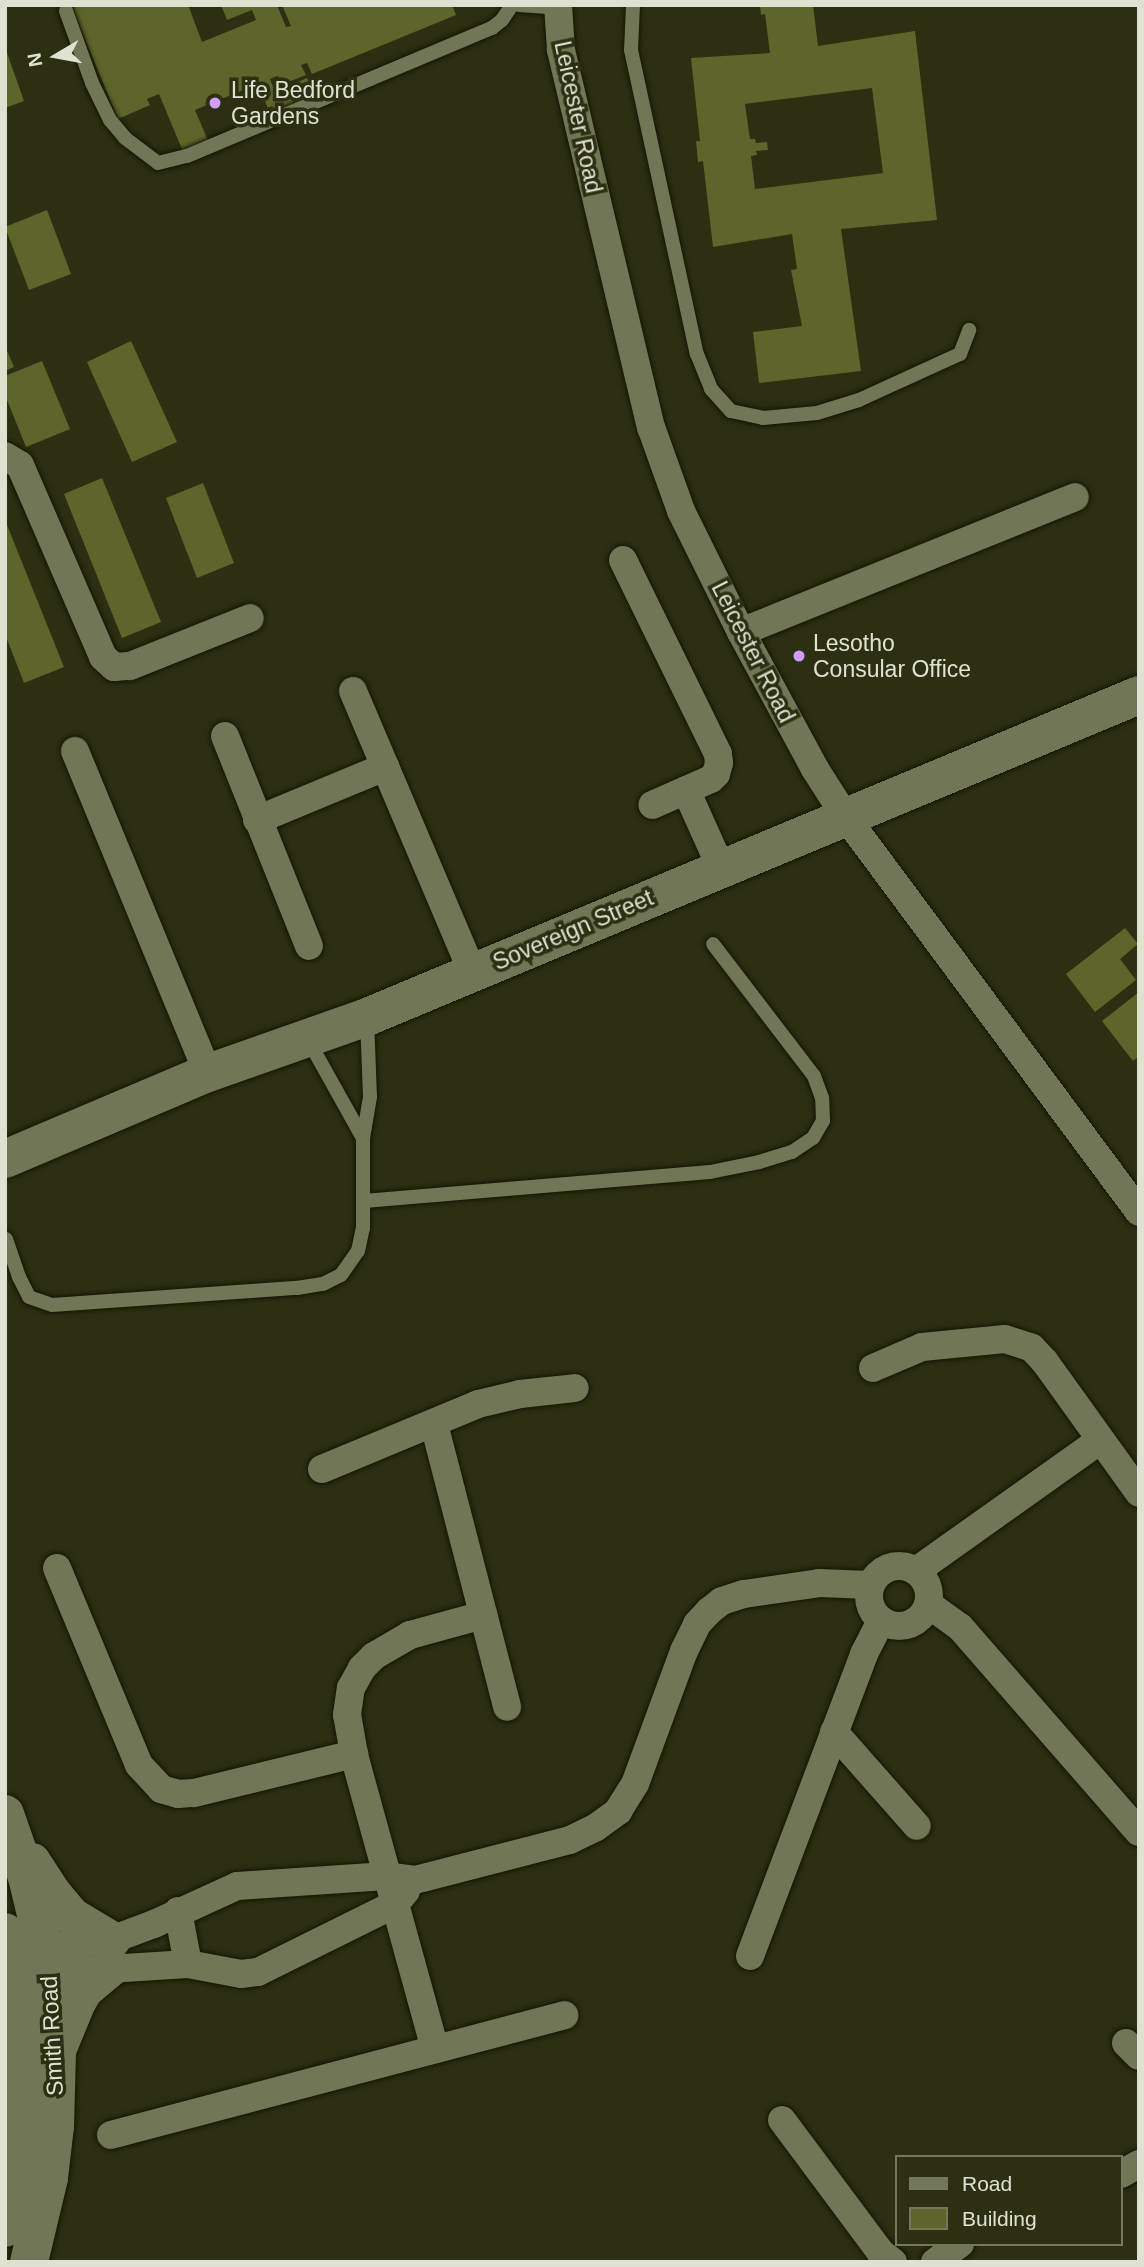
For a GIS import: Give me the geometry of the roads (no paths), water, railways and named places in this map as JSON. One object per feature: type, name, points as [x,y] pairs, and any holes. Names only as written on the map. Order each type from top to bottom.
[{"type":"street","name":"Leicester Road","points":[[558,6],[567,74],[651,427],[669,484],[741,632],[815,769],[845,816],[1139,1212]]},
{"type":"street","points":[[5,456],[20,465],[103,657],[114,667],[130,666],[250,618]]},
{"type":"street","points":[[741,632],[1075,497]]},
{"type":"street","points":[[623,560],[718,754],[716,774],[652,805]]},
{"type":"street","points":[[353,691],[472,972]]},
{"type":"street","name":"Sovereign Street","points":[[5,1159],[208,1073],[367,1017],[1139,695]]},
{"type":"street","points":[[225,736],[309,946]]},
{"type":"street","points":[[75,751],[208,1073]]},
{"type":"street","points":[[257,820],[385,767]]},
{"type":"street","points":[[686,790],[720,868]]},
{"type":"street","points":[[873,1368],[922,1347],[1005,1339],[1032,1348],[1045,1362],[1139,1493]]},
{"type":"street","points":[[322,1469],[499,1398],[575,1388]]},
{"type":"street","points":[[434,1424],[507,1707]]},
{"type":"street","points":[[916,1571],[1100,1440]]},
{"type":"street","points":[[903,1565],[916,1571],[925,1580],[929,1592],[928,1604],[921,1617],[909,1625],[895,1626],[881,1621],[872,1612],[868,1599],[870,1585],[877,1573],[889,1567],[903,1565]]},
{"type":"street","points":[[57,1569],[139,1765],[161,1789],[178,1794],[194,1793],[354,1754]]},
{"type":"street","points":[[57,2052],[77,2002],[111,1953],[178,1910],[225,1891],[256,1883],[401,1878],[570,1840],[618,1811],[635,1784],[697,1624],[722,1601],[744,1594],[819,1583],[870,1585]]},
{"type":"street","points":[[928,1604],[960,1627],[1139,1832]]},
{"type":"street","points":[[435,2049],[395,1903],[401,1878],[354,1754],[347,1715],[351,1688],[362,1668],[392,1643],[410,1635],[483,1615]]},
{"type":"street","points":[[750,1956],[864,1654],[881,1621]]},
{"type":"street","points":[[834,1732],[917,1826]]},
{"type":"street","points":[[7,1819],[52,1893],[71,1916],[111,1953]]},
{"type":"street","name":"Smith Road","points":[[5,2228],[14,2194],[24,2112],[19,1958],[27,1877],[7,1819]]},
{"type":"street","points":[[19,1958],[111,1953],[241,1974],[258,1972],[395,1903]]},
{"type":"street","points":[[178,1910],[188,1964]]},
{"type":"street","name":"Smith Road","points":[[19,1958],[57,2052],[55,2126],[49,2178],[29,2262]]},
{"type":"street","points":[[111,2135],[564,2015]]},
{"type":"street","points":[[5,2064],[24,2112]]},
{"type":"street","points":[[782,2120],[881,2253],[893,2262]]},
{"type":"street","points":[[1123,2173],[1139,2164]]},
{"type":"street","points":[[935,2262],[957,2246]]},
{"type":"lane","points":[[66,11],[92,83],[110,120],[125,138],[158,163],[187,156],[492,28],[502,20],[512,5]]},
{"type":"lane","points":[[519,5],[558,6]]},
{"type":"lane","points":[[633,5],[631,50],[697,354],[711,389],[732,411],[763,418],[817,413],[859,400],[960,354],[969,330]]},
{"type":"lane","points":[[365,1201],[710,1172],[760,1162],[792,1152],[813,1138],[822,1121],[822,1098],[814,1076],[713,944]]},
{"type":"lane","points":[[6,1238],[23,1289],[39,1303],[68,1305],[298,1288],[333,1280],[350,1267],[363,1228],[363,1138],[370,1097],[367,1017]]},
{"type":"lane","points":[[307,1038],[363,1138]]},
{"type":"place","name":"Life Bedford Gardens","points":[[215,103]]},
{"type":"place","name":"Lesotho Consular Office","points":[[799,656]]}]
